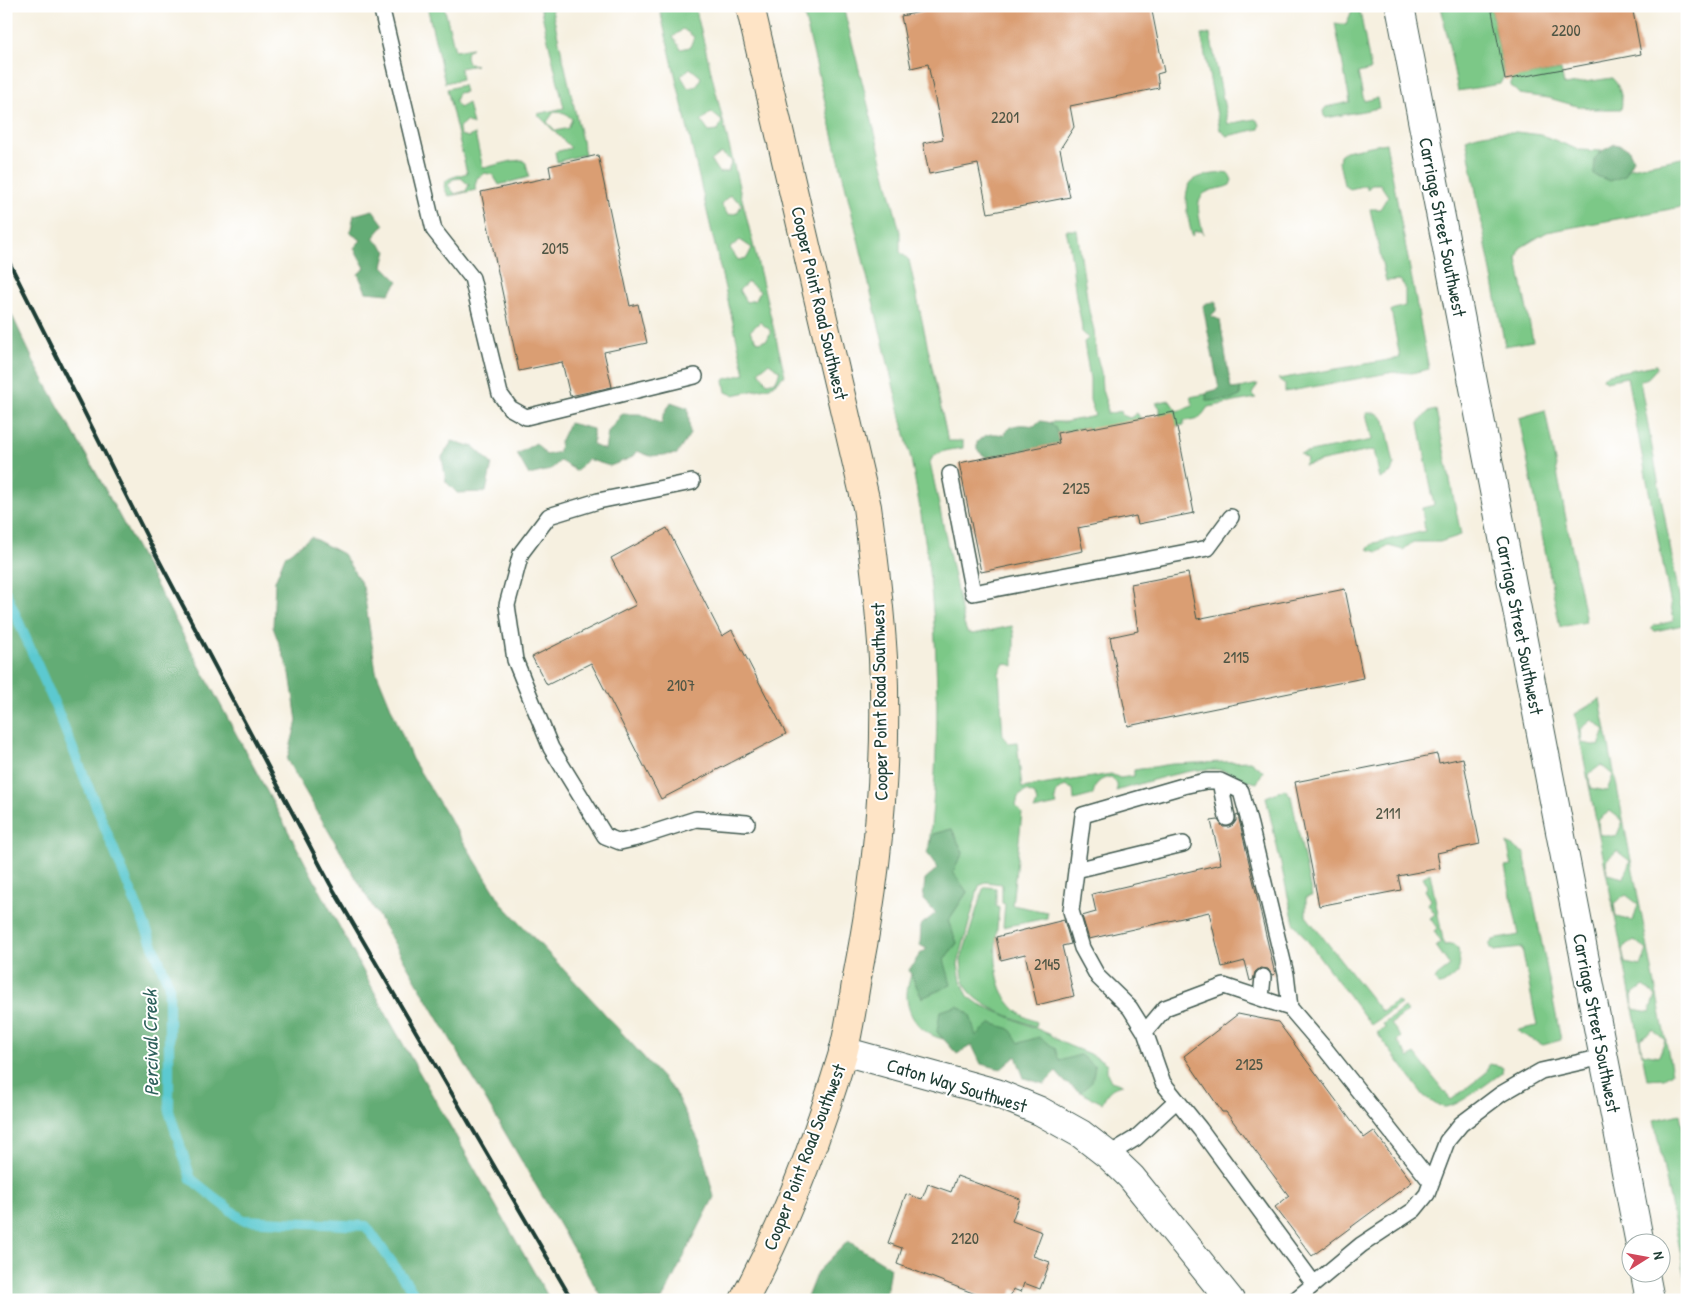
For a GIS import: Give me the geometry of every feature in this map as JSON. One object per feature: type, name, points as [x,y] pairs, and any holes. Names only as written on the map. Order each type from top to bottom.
[{"type":"main road","name":"Cooper Point Road Southwest","points":[[744,1300],[790,1202],[816,1135],[844,1050],[868,922],[879,837],[884,744],[883,660],[878,586],[867,507],[750,6]]},
{"type":"street","name":"Carriage Street Southwest","points":[[1400,6],[1638,1234]]},
{"type":"street","name":"Caton Way Southwest","points":[[844,1050],[996,1092],[1040,1111],[1081,1134],[1108,1155],[1131,1177],[1230,1300]]},
{"type":"street","points":[[1647,1284],[1650,1300]]},
{"type":"lane","points":[[382,6],[434,230],[472,278],[500,394],[510,408],[526,417],[695,376]]},
{"type":"lane","points":[[950,474],[973,593],[1208,548],[1231,517]]},
{"type":"lane","points":[[692,482],[598,501],[549,516],[521,553],[507,605],[515,660],[551,748],[605,836],[620,842],[696,819],[747,822]]},
{"type":"lane","points":[[1314,1284],[1200,1129],[1163,1083],[1145,1032],[1130,1008],[1098,977],[1082,948],[1071,912],[1084,815],[1206,780],[1220,781],[1240,791],[1286,974],[1290,1008],[1431,1182]]},
{"type":"lane","points":[[1220,781],[1227,818]]},
{"type":"lane","points":[[1076,870],[1184,844]]},
{"type":"lane","points":[[1260,998],[1263,977]]},
{"type":"lane","points":[[1145,1032],[1165,1008],[1224,986],[1290,1008]]},
{"type":"lane","points":[[1295,1300],[1361,1245],[1414,1210],[1427,1194],[1447,1140],[1460,1124],[1501,1094],[1541,1071],[1603,1057]]},
{"type":"lane","points":[[1108,1155],[1136,1138],[1177,1100]]},
{"type":"green space","points":[[427,6],[444,6],[455,51],[472,48],[467,52],[466,58],[468,63],[476,65],[460,68],[462,79],[445,83]]},
{"type":"green space","points":[[540,6],[551,6],[585,154],[557,162],[555,152],[571,148],[537,114],[564,108]],"holes":[[[554,112],[565,113],[572,119],[568,128],[556,131],[547,122]]]},
{"type":"green space","points":[[659,6],[669,6],[671,9],[681,6],[695,6],[785,375],[770,387],[733,395],[726,392],[725,379],[745,374]],"holes":[[[683,29],[694,37],[690,47],[681,49],[673,37]],[[690,68],[701,77],[697,86],[688,88],[681,76]],[[711,112],[722,121],[718,131],[709,132],[701,121]],[[721,153],[732,161],[728,171],[719,173],[711,161]],[[730,195],[742,204],[737,213],[728,215],[721,204]],[[740,240],[752,248],[747,258],[738,260],[730,248]],[[748,282],[760,291],[756,300],[746,302],[739,290]],[[760,322],[771,331],[767,340],[758,342],[750,331]],[[769,363],[780,371],[776,381],[767,383],[759,371]]]},
{"type":"green space","points":[[802,6],[843,6],[900,232],[900,252],[909,260],[948,441],[963,441],[963,448],[939,453],[930,462],[964,624],[967,632],[973,634],[1012,626],[1014,635],[1014,666],[1004,663],[999,673],[1003,737],[1009,743],[1017,742],[1022,788],[1111,774],[1120,778],[1134,776],[1134,770],[1172,764],[1250,761],[1263,771],[1257,783],[1225,771],[1214,769],[1170,775],[1116,791],[1116,784],[1111,777],[1098,782],[1093,795],[1074,800],[1073,789],[1065,786],[1057,791],[1055,799],[1057,805],[1034,810],[1037,803],[1035,795],[1026,791],[1018,797],[1016,806],[1022,813],[1012,905],[1047,912],[1047,918],[1003,927],[1005,904],[1002,903],[1002,884],[986,882],[979,886],[958,964],[961,981],[968,996],[979,1004],[1049,1034],[1062,1043],[1093,1055],[1107,1064],[1107,1073],[1111,1081],[1123,1085],[1115,1087],[1110,1091],[1102,1103],[1080,1092],[1091,1082],[1059,1062],[1019,1043],[937,1032],[943,1039],[935,1037],[922,1029],[909,1010],[907,988],[911,974],[922,998],[944,959],[957,943],[948,921],[967,892],[952,872],[963,853],[952,829],[933,834],[929,846],[935,778],[937,709],[933,606],[923,530],[911,459]]},
{"type":"green space","points":[[1352,6],[1359,6],[1371,70],[1358,73],[1364,101],[1377,98],[1379,108],[1326,118],[1323,111],[1326,107],[1350,102],[1335,23],[1346,25],[1353,8]]},
{"type":"green space","points":[[1441,6],[1491,6],[1504,76],[1500,84],[1458,91]]},
{"type":"green space","points":[[1210,34],[1228,124],[1255,119],[1259,122],[1259,129],[1227,136],[1220,130],[1201,35]]},
{"type":"green space","points":[[1561,70],[1564,85],[1612,78],[1620,92],[1621,109],[1594,109],[1549,98],[1519,94],[1511,86],[1511,78]]},
{"type":"green space","points":[[463,85],[465,92],[458,93],[455,101],[459,108],[468,103],[473,125],[466,121],[459,127],[460,135],[468,137],[475,134],[483,168],[522,160],[526,163],[529,177],[499,185],[493,175],[485,173],[477,178],[476,190],[449,196],[445,190],[445,182],[452,177],[467,173],[447,89]],"holes":[[[461,178],[469,185],[466,191],[455,194],[448,185],[453,179]]]},
{"type":"green space","points":[[1497,132],[1542,135],[1579,150],[1602,151],[1595,158],[1624,176],[1630,168],[1687,157],[1687,206],[1547,232],[1520,248],[1517,259],[1533,341],[1505,346],[1466,139]]},
{"type":"green space","points":[[1386,143],[1429,369],[1412,373],[1394,372],[1285,392],[1285,384],[1278,379],[1400,358],[1391,310],[1405,306],[1405,287],[1400,280],[1386,281],[1370,209],[1380,209],[1388,196],[1380,184],[1372,184],[1367,190],[1367,185],[1350,189],[1344,185],[1339,162],[1340,155],[1345,151]]},
{"type":"green space","points":[[1615,144],[1628,148],[1633,159],[1625,176],[1610,181],[1594,175],[1595,158],[1602,151]]},
{"type":"green space","points":[[1222,173],[1229,174],[1232,180],[1230,185],[1202,195],[1199,211],[1203,234],[1202,231],[1195,231],[1192,236],[1186,205],[1187,190],[1190,183],[1201,177]]},
{"type":"green space","points":[[373,210],[384,225],[373,238],[387,251],[383,266],[398,281],[389,294],[366,292],[358,274],[365,268],[354,248],[361,240],[350,233],[354,215]]},
{"type":"green space","points":[[1066,230],[1077,230],[1107,414],[1121,411],[1122,415],[1130,418],[1137,413],[1141,419],[1089,436],[1087,427],[1057,433],[1050,422],[1065,422],[1095,416],[1090,400],[1090,379],[1084,342],[1089,338],[1082,332]]},
{"type":"green space","points":[[1216,302],[1216,311],[1211,316],[1220,320],[1231,389],[1240,388],[1240,396],[1231,400],[1207,401],[1206,394],[1208,392],[1219,389],[1203,306],[1207,303]]},
{"type":"green space","points":[[6,303],[38,370],[99,478],[391,1023],[550,1300],[6,1300]]},
{"type":"green space","points":[[1656,365],[1657,368],[1648,378],[1640,381],[1681,607],[1687,607],[1687,624],[1655,631],[1652,629],[1652,626],[1674,621],[1627,377],[1606,381],[1603,379],[1608,374]]},
{"type":"green space","points":[[1258,384],[1252,394],[1256,398],[1208,407],[1200,418],[1184,421],[1184,425],[1176,426],[1160,415],[1160,408],[1156,403],[1169,400],[1177,411],[1193,406],[1190,397],[1206,394],[1207,401],[1240,396],[1240,388]]},
{"type":"green space","points":[[671,402],[688,408],[690,434],[677,454],[650,456],[637,451],[631,458],[610,466],[587,459],[577,471],[560,461],[550,470],[529,475],[517,454],[536,443],[546,455],[559,452],[560,442],[569,423],[593,429],[593,445],[605,450],[608,432],[622,414],[640,414],[662,424],[663,416]]},
{"type":"green space","points":[[1436,410],[1461,535],[1440,542],[1413,542],[1403,550],[1389,546],[1378,552],[1367,549],[1374,543],[1425,531],[1422,508],[1434,505],[1419,423],[1428,412]]},
{"type":"green space","points":[[1545,410],[1586,622],[1560,627],[1519,418]]},
{"type":"green space","points":[[1366,413],[1377,413],[1385,420],[1394,464],[1391,473],[1380,479],[1374,450],[1304,465],[1307,459],[1300,454],[1372,440]]},
{"type":"green space","points":[[1039,421],[1054,426],[1059,443],[987,458],[977,450],[977,442],[987,435],[1004,435],[1013,426],[1034,426]]},
{"type":"green space","points":[[452,441],[474,447],[492,464],[486,492],[457,493],[446,482],[442,457]]},
{"type":"green space","points":[[311,537],[343,554],[363,586],[376,671],[412,759],[503,905],[674,1091],[700,1143],[714,1197],[662,1300],[603,1300],[287,760],[297,721],[290,673],[273,627],[275,581],[285,556]]},
{"type":"green space","points":[[1600,699],[1672,1073],[1664,1078],[1647,1079],[1633,1009],[1650,1012],[1656,996],[1644,986],[1632,995],[1633,1007],[1575,714]],"holes":[[[1592,720],[1605,730],[1599,746],[1582,743],[1581,729]],[[1601,765],[1613,775],[1607,791],[1590,788],[1589,774]],[[1610,811],[1623,821],[1616,837],[1599,834],[1598,820]],[[1617,851],[1630,861],[1624,878],[1607,874],[1606,860]],[[1626,895],[1638,904],[1633,921],[1616,917],[1614,903]],[[1634,940],[1647,950],[1641,966],[1625,963],[1622,949]],[[1653,1030],[1665,1040],[1659,1056],[1642,1053],[1640,1039]]]},
{"type":"green space","points":[[1285,789],[1291,796],[1312,896],[1306,897],[1306,916],[1382,1012],[1397,1001],[1401,1004],[1371,1025],[1294,923],[1266,797]]},
{"type":"green space","points":[[952,829],[963,853],[953,872],[967,892],[948,921],[957,943],[944,959],[951,985],[922,998],[909,970],[920,954],[927,949],[920,945],[921,925],[936,913],[923,900],[925,879],[938,868],[927,853],[933,834]]},
{"type":"green space","points":[[1507,843],[1524,853],[1561,1040],[1543,1045],[1520,1033],[1518,1030],[1537,1026],[1522,948],[1494,951],[1489,945],[1493,940],[1519,935],[1505,867],[1512,866]]},
{"type":"green space","points":[[1430,873],[1444,945],[1453,944],[1458,948],[1460,966],[1457,973],[1440,985],[1435,980],[1437,976],[1450,966],[1436,946],[1441,942],[1434,931],[1437,928],[1430,918],[1435,914],[1428,904],[1431,900],[1425,890],[1428,886],[1423,877]]},
{"type":"green space","points":[[987,887],[996,888],[996,906],[999,908],[996,935],[996,963],[1002,989],[1008,1001],[1017,1011],[1037,1022],[1036,1027],[986,1005],[970,992],[965,984],[961,960],[983,889]]},
{"type":"green space","points":[[958,1006],[970,1015],[976,1036],[991,1023],[1010,1029],[1019,1043],[1039,1037],[1055,1048],[1059,1061],[1080,1055],[1095,1066],[1092,1082],[1080,1092],[1065,1082],[1056,1072],[1044,1084],[1024,1078],[1016,1056],[1001,1069],[981,1064],[972,1045],[957,1054],[937,1032],[940,1011]]},
{"type":"green space","points":[[1404,1008],[1407,1012],[1391,1024],[1401,1037],[1397,1041],[1409,1058],[1415,1054],[1451,1100],[1487,1072],[1489,1064],[1503,1068],[1502,1073],[1458,1103],[1445,1107],[1434,1103],[1424,1096],[1377,1033],[1385,1028],[1383,1024]]},
{"type":"green space","points":[[1680,1114],[1687,1148],[1687,1285],[1654,1120]]},
{"type":"green space","points":[[848,1241],[890,1267],[886,1294],[891,1300],[806,1300],[817,1272]]},
{"type":"building","points":[[949,6],[1151,6],[1164,72],[1157,74],[1159,88],[1070,106],[1074,127],[1060,149],[1070,197],[988,213],[978,164],[929,174],[923,143],[943,139],[928,64],[911,68],[901,16]]},
{"type":"building","points":[[1491,6],[1632,6],[1641,54],[1505,80]]},
{"type":"building","points":[[598,155],[630,306],[638,304],[647,343],[604,352],[612,387],[570,396],[562,362],[519,371],[481,192],[551,177],[549,166]]},
{"type":"building","points":[[1174,412],[1194,513],[1138,524],[1136,516],[1078,528],[1083,551],[981,572],[959,463],[1059,443],[1057,433]]},
{"type":"building","points":[[667,528],[722,636],[732,630],[786,734],[661,799],[591,663],[547,685],[532,657],[636,605],[611,558]]},
{"type":"building","points":[[1188,573],[1197,619],[1345,589],[1363,678],[1128,726],[1110,637],[1138,631],[1131,584]]},
{"type":"building","points":[[1437,754],[1439,763],[1463,758],[1480,844],[1437,853],[1440,868],[1398,876],[1401,890],[1319,906],[1295,782]]},
{"type":"building","points":[[1238,815],[1275,974],[1272,975],[1268,969],[1260,968],[1255,972],[1253,980],[1250,981],[1245,961],[1222,967],[1209,912],[1089,939],[1082,916],[1096,912],[1092,894],[1221,864],[1211,821],[1218,820],[1223,827],[1229,827],[1236,821],[1236,816]]},
{"type":"building","points":[[1064,920],[1071,944],[1062,946],[1074,996],[1037,1005],[1025,954],[1001,960],[996,937]]},
{"type":"building","points":[[1238,1014],[1278,1022],[1364,1138],[1374,1131],[1412,1182],[1312,1256],[1275,1207],[1289,1196],[1226,1112],[1222,1112],[1184,1056]]},
{"type":"building","points":[[957,1176],[1020,1199],[1012,1221],[1042,1232],[1033,1256],[1050,1262],[1040,1289],[1024,1283],[1021,1292],[1013,1289],[1009,1300],[991,1300],[897,1264],[902,1248],[888,1243],[906,1194],[922,1199],[928,1184],[951,1192]]},
{"type":"waterway","name":"Percival Creek","points":[[6,593],[55,705],[169,985],[169,1111],[191,1179],[243,1220],[366,1226],[419,1300]]},
{"type":"railway","points":[[6,256],[153,549],[330,884],[572,1300]]}]
